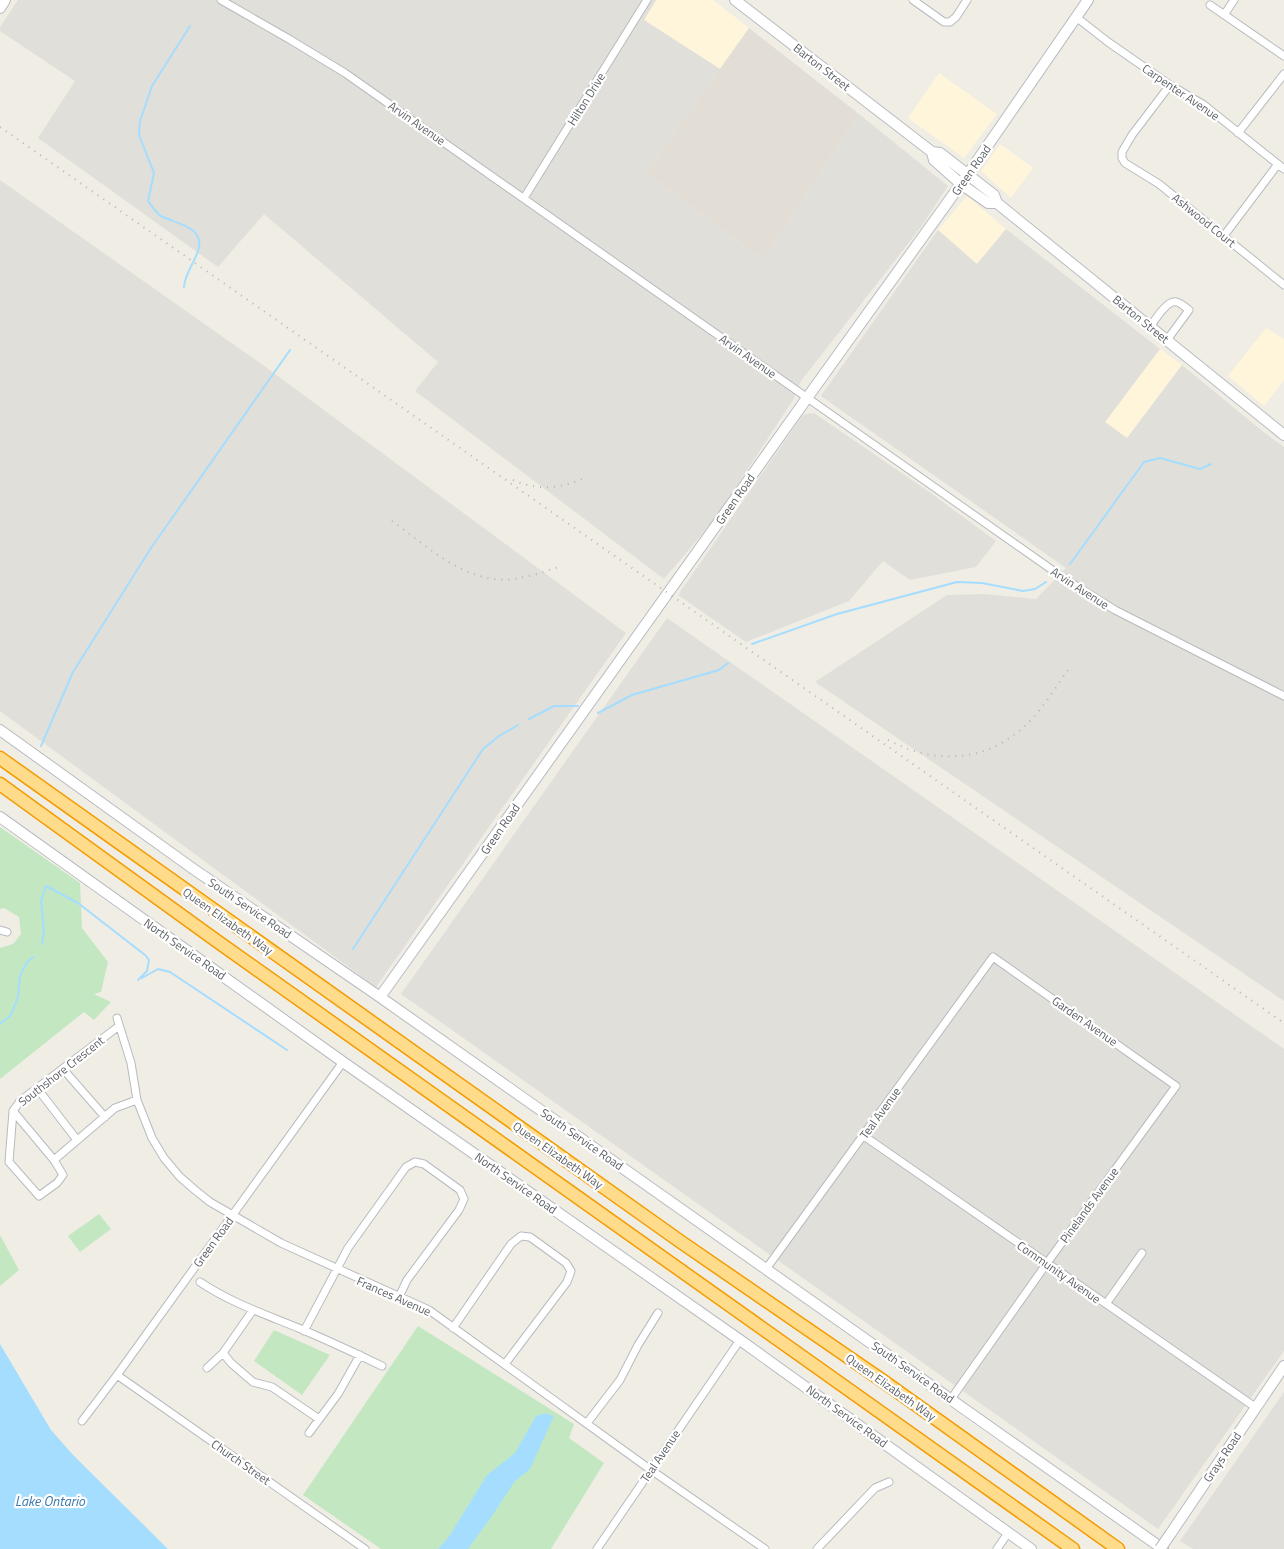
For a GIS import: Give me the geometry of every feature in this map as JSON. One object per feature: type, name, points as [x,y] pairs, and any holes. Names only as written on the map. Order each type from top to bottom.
[{"type":"highway","name":"Queen Elizabeth Way","points":[[0,758],[681,1242],[884,1381],[1118,1549]]},
{"type":"highway","name":"Queen Elizabeth Way","points":[[0,784],[222,945],[1073,1549]]},
{"type":"street","points":[[0,8],[5,0]]},
{"type":"street","name":"Arvin Avenue","points":[[221,0],[345,73],[1065,579],[1115,610],[1284,696]]},
{"type":"street","name":"Hilton Drive","points":[[524,198],[647,0]]},
{"type":"street","name":"Barton Street","points":[[735,0],[932,152],[940,153],[968,174],[994,195],[997,203],[1284,435]]},
{"type":"street","points":[[913,0],[944,22],[950,22],[956,17],[967,0]]},
{"type":"street","name":"Green Road","points":[[380,997],[961,184],[1088,0]]},
{"type":"street","points":[[1224,15],[1234,0]]},
{"type":"street","points":[[1210,5],[1284,56]]},
{"type":"street","name":"Carpenter Avenue","points":[[1076,17],[1170,85],[1204,105],[1281,166]]},
{"type":"street","points":[[1238,133],[1284,74]]},
{"type":"street","name":"Ashwood Court","points":[[1170,85],[1132,135],[1122,152],[1122,158],[1126,163],[1159,184],[1284,285]]},
{"type":"street","name":"Barton Street","points":[[932,152],[934,160],[961,184],[988,203],[997,203]]},
{"type":"street","points":[[1223,237],[1281,166]]},
{"type":"street","points":[[1150,327],[1168,304],[1173,301],[1190,310],[1167,340]]},
{"type":"street","name":"South Service Road","points":[[0,730],[192,868],[380,997],[1162,1549]]},
{"type":"street","name":"North Service Road","points":[[0,817],[343,1062],[740,1340],[1031,1549]]},
{"type":"street","name":"Garden Avenue","points":[[993,957],[1176,1086]]},
{"type":"street","name":"Teal Avenue","points":[[766,1269],[993,957]]},
{"type":"street","name":"Frances Avenue","points":[[117,1018],[131,1063],[137,1100],[152,1138],[164,1158],[180,1177],[195,1190],[232,1216],[281,1243],[428,1310],[506,1364],[650,1470],[765,1549]]},
{"type":"street","name":"Southshore Crescent","points":[[54,1160],[63,1175],[39,1196],[9,1162],[13,1111],[20,1101],[119,1026]]},
{"type":"street","name":"Green Road","points":[[82,1421],[343,1062]]},
{"type":"street","points":[[62,1069],[105,1117]]},
{"type":"street","name":"Pinelands Avenue","points":[[951,1399],[1047,1262],[1176,1086]]},
{"type":"street","points":[[37,1088],[77,1140]]},
{"type":"street","points":[[13,1111],[54,1160],[115,1108],[137,1100]]},
{"type":"street","name":"Community Avenue","points":[[864,1136],[1255,1407]]},
{"type":"street","points":[[304,1331],[348,1248],[406,1167],[415,1162],[424,1164],[460,1190],[464,1199],[408,1280],[399,1297]]},
{"type":"street","points":[[453,1328],[512,1244],[521,1236],[530,1237],[566,1263],[571,1271],[567,1282],[506,1364]]},
{"type":"street","points":[[1106,1304],[1142,1253]]},
{"type":"street","points":[[200,1282],[216,1293],[382,1366]]},
{"type":"street","points":[[207,1368],[223,1353],[253,1310]]},
{"type":"street","points":[[586,1423],[620,1380],[638,1345],[658,1313]]},
{"type":"street","name":"Teal Avenue","points":[[597,1549],[740,1340]]},
{"type":"street","points":[[223,1353],[231,1364],[253,1382],[272,1387],[319,1419]]},
{"type":"street","points":[[309,1433],[338,1394],[360,1355]]},
{"type":"street","name":"Grays Road","points":[[1162,1549],[1284,1366]]},
{"type":"street","name":"Church Street","points":[[117,1375],[365,1549]]},
{"type":"street","points":[[817,1549],[875,1488],[889,1482]]},
{"type":"street","points":[[998,1549],[1008,1533]]},
{"type":"shaded area","points":[[18,0],[656,0],[644,20],[720,69],[646,173],[763,260],[859,114],[948,186],[921,227],[801,381],[793,400],[715,519],[664,579],[415,391],[438,362],[264,214],[218,267],[38,138],[75,81],[0,31],[0,27]]},
{"type":"shaded area","points":[[656,0],[713,0],[749,28],[720,69],[644,20]]},
{"type":"shaded area","points":[[749,28],[859,114],[763,260],[646,173]]},
{"type":"shaded area","points":[[939,73],[997,114],[964,158],[908,118]]},
{"type":"shaded area","points":[[1000,144],[1033,168],[1011,198],[981,171]]},
{"type":"shaded area","points":[[0,180],[267,368],[626,633],[376,987],[0,711]]},
{"type":"shaded area","points":[[967,196],[1006,229],[977,264],[938,230]]},
{"type":"shaded area","points":[[1006,229],[1160,349],[1105,422],[1127,438],[1182,365],[1284,447],[1284,1001],[815,682],[947,595],[984,594],[1036,599],[1066,568],[821,396],[938,230],[977,264]]},
{"type":"shaded area","points":[[1266,328],[1284,339],[1284,380],[1264,406],[1228,376]]},
{"type":"shaded area","points":[[1160,349],[1182,365],[1127,438],[1105,422]]},
{"type":"shaded area","points":[[814,413],[932,494],[996,541],[976,567],[910,580],[883,561],[849,601],[746,642],[678,595],[802,416]]},
{"type":"shaded area","points":[[667,618],[1284,1049],[1284,1351],[1158,1529],[401,994]]},
{"type":"shaded area","points":[[1284,1392],[1284,1549],[1193,1549],[1180,1541]]},
{"type":"green space","points":[[0,827],[80,883],[82,928],[108,962],[101,992],[94,994],[111,1002],[94,1020],[84,1012],[0,1079],[0,948],[13,944],[21,934],[19,917],[4,908],[0,909]]},
{"type":"green space","points":[[99,1214],[111,1229],[80,1252],[68,1236]]},
{"type":"green space","points":[[0,1235],[19,1270],[0,1286]]},
{"type":"green space","points":[[418,1326],[574,1424],[569,1438],[604,1463],[551,1549],[381,1549],[303,1495]]},
{"type":"green space","points":[[274,1330],[330,1355],[302,1395],[254,1361]]},
{"type":"water","name":"Lake Ontario","points":[[0,1344],[51,1430],[74,1456],[168,1549],[0,1549]]},
{"type":"water","points":[[545,1413],[554,1416],[530,1469],[515,1481],[468,1549],[438,1549],[448,1538],[487,1475],[515,1453],[536,1416]]},
{"type":"waterway","points":[[184,287],[186,277],[198,251],[198,237],[188,227],[159,215],[148,201],[154,173],[139,135],[140,121],[152,86],[190,26]]},
{"type":"waterway","points":[[41,746],[73,672],[151,548],[290,350]]},
{"type":"waterway","points":[[1070,564],[1144,462],[1160,458],[1200,469],[1211,464]]},
{"type":"waterway","points":[[752,644],[837,614],[957,582],[982,583],[1023,591],[1035,589],[1046,582]]},
{"type":"waterway","points":[[598,713],[632,695],[719,670],[728,663]]},
{"type":"waterway","points":[[529,719],[554,706],[578,706]]},
{"type":"waterway","points":[[353,949],[483,749],[499,736],[518,725]]},
{"type":"waterway","points":[[42,944],[44,931],[41,901],[46,886],[78,903],[145,955],[149,960],[147,971],[138,980]]},
{"type":"waterway","points":[[0,1024],[11,1015],[18,997],[20,976],[27,962],[33,957]]},
{"type":"waterway","points":[[142,978],[158,969],[170,972],[287,1050]]},
{"type":"railway","points":[[0,127],[1284,1023]]},
{"type":"railway","points":[[513,480],[531,486],[550,487],[568,484],[586,477]]},
{"type":"railway","points":[[392,521],[448,562],[480,576],[496,579],[513,579],[562,566]]},
{"type":"railway","points":[[888,740],[925,754],[962,756],[980,752],[997,745],[1029,722],[1046,702],[1070,667]]}]
